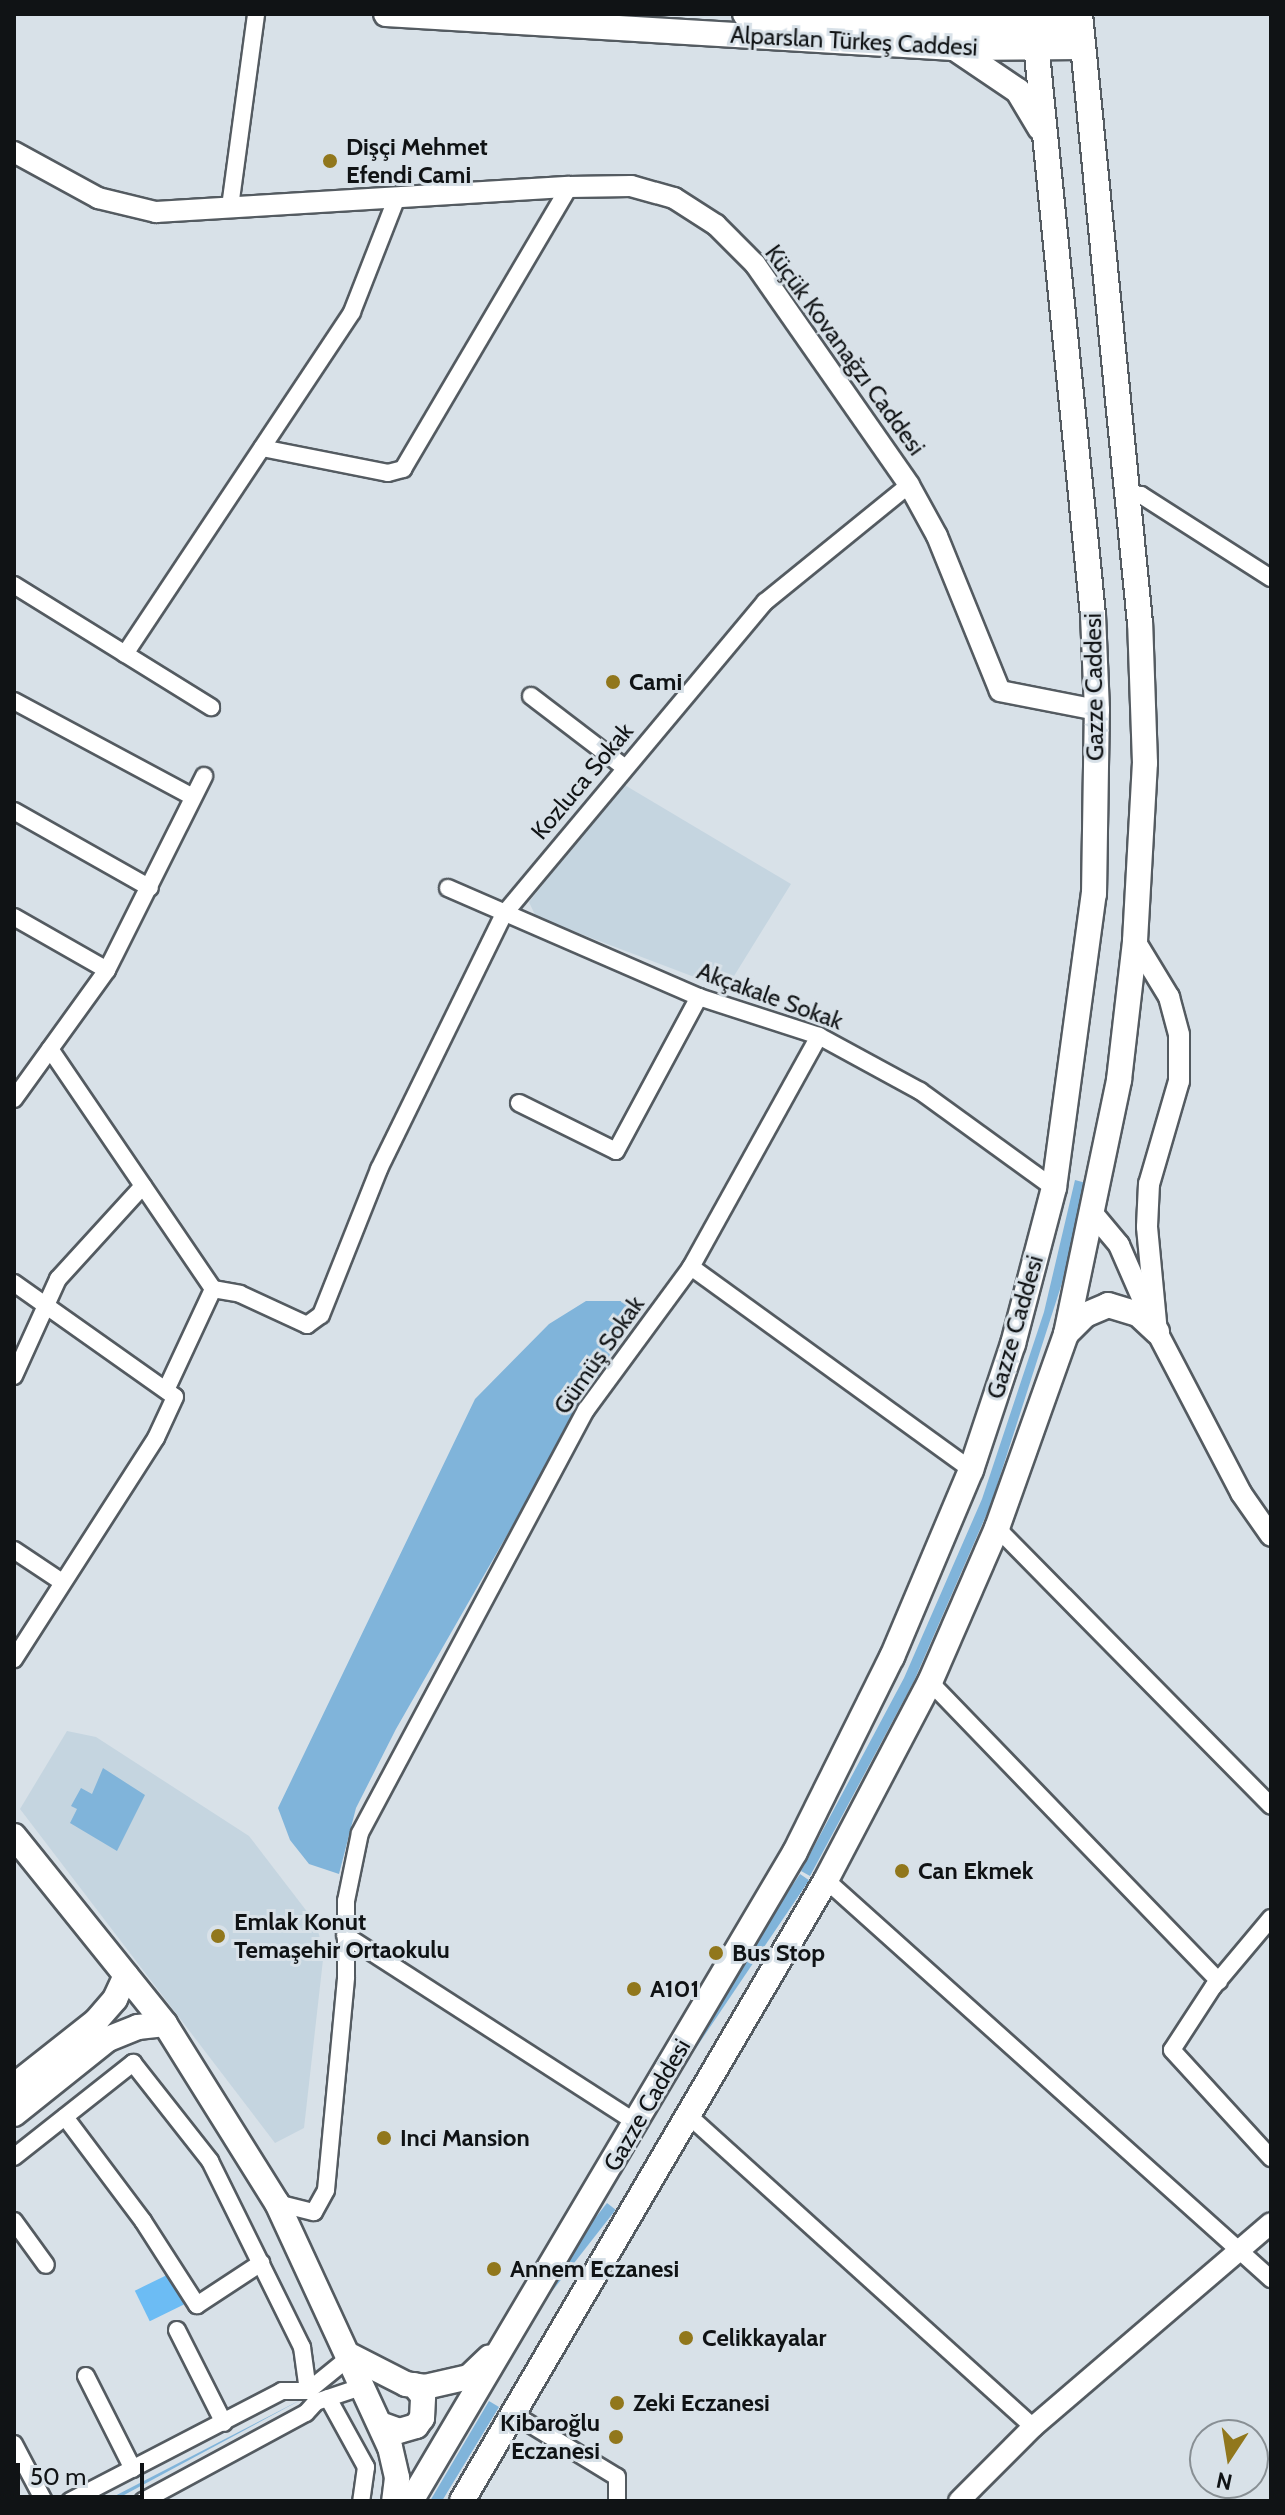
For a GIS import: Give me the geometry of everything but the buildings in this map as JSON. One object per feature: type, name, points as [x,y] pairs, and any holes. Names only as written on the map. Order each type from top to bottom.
[{"type":"main road","name":"Alparslan Türkeş Caddesi","points":[[386,14],[967,30],[1081,29]]},
{"type":"main road","name":"Alparslan Türkeş Caddesi","points":[[745,14],[967,30]]},
{"type":"main road","name":"Gazze Caddesi","points":[[411,2501],[795,1852],[892,1657],[971,1470],[1013,1344],[1054,1188],[1094,894],[1097,710],[1093,615],[1035,29]]},
{"type":"main road","name":"Gazze Caddesi","points":[[462,2501],[826,1880],[930,1682],[997,1528],[1066,1334],[1094,1215],[1119,1080],[1135,941],[1145,763],[1140,623],[1126,494],[1108,262],[1081,29]]},
{"type":"main road","points":[[967,30],[1018,91],[1048,144]]},
{"type":"main road","points":[[1066,1334],[1085,1315],[1108,1305],[1138,1314],[1157,1332]]},
{"type":"main road","points":[[14,1836],[165,2024],[277,2203],[351,2356],[380,2424],[397,2478],[394,2501]]},
{"type":"main road","points":[[14,2086],[96,2021],[115,1999],[126,1975]]},
{"type":"main road","points":[[14,2114],[108,2039],[138,2027],[165,2024]]},
{"type":"main road","points":[[351,2356],[414,2385],[444,2386],[469,2377],[521,2315]]},
{"type":"main road","points":[[380,2424],[399,2431],[416,2426],[423,2396],[414,2385]]},
{"type":"street","points":[[230,207],[256,14]]},
{"type":"street","name":"Küçük Kovanağzı Caddesi","points":[[14,152],[98,198],[156,212],[569,187],[631,186],[674,198],[716,225],[755,264],[909,485],[937,536],[1000,691],[1097,710]]},
{"type":"street","points":[[262,448],[388,473],[403,469],[569,187]]},
{"type":"street","points":[[125,654],[352,312],[397,197]]},
{"type":"street","name":"Kozluca Sokak","points":[[213,1289],[240,1294],[307,1325],[321,1315],[379,1169],[504,914],[765,602],[909,485]]},
{"type":"street","points":[[1126,494],[1141,495],[1271,578]]},
{"type":"street","points":[[14,585],[211,707]]},
{"type":"street","points":[[531,696],[624,767]]},
{"type":"street","points":[[14,701],[191,796]]},
{"type":"street","points":[[14,1099],[107,970],[150,888],[191,796],[204,776]]},
{"type":"street","points":[[14,811],[150,888]]},
{"type":"street","name":"Akçakale Sokak","points":[[448,888],[699,997],[819,1036],[920,1091],[1054,1188]]},
{"type":"street","points":[[14,917],[107,970]]},
{"type":"street","points":[[1135,941],[1169,997],[1179,1035],[1179,1081],[1149,1184],[1157,1332]]},
{"type":"street","points":[[519,1103],[616,1151],[699,997]]},
{"type":"street","name":"Gümüş Sokak","points":[[277,2203],[314,2212],[326,2190],[346,1977],[347,1890],[360,1833],[425,1706],[586,1410],[691,1267],[819,1036]]},
{"type":"street","points":[[50,1049],[213,1289],[166,1390]]},
{"type":"street","points":[[14,1376],[43,1304],[58,1279],[143,1186]]},
{"type":"street","points":[[1094,1215],[1119,1245],[1157,1332],[1241,1493],[1271,1536]]},
{"type":"street","points":[[691,1267],[971,1470]]},
{"type":"street","points":[[14,1659],[156,1438],[175,1397],[43,1304],[16,1289]]},
{"type":"street","points":[[997,1528],[1271,1806]]},
{"type":"street","points":[[14,1550],[62,1582]]},
{"type":"street","points":[[930,1682],[1219,1981]]},
{"type":"street","points":[[826,1880],[1271,2279]]},
{"type":"street","points":[[1271,1918],[1219,1981],[1172,2050],[1271,2158]]},
{"type":"street","points":[[345,1935],[637,2123]]},
{"type":"street","points":[[14,2157],[133,2063],[210,2161],[302,2347],[308,2391]]},
{"type":"street","points":[[688,2115],[1033,2427]]},
{"type":"street","points":[[65,2117],[197,2305],[261,2263]]},
{"type":"street","points":[[14,2221],[46,2265]]},
{"type":"street","points":[[959,2501],[1033,2427],[1271,2223]]},
{"type":"street","points":[[177,2330],[224,2423]]},
{"type":"street","points":[[70,2501],[282,2391],[308,2391],[351,2356]]},
{"type":"street","points":[[86,2376],[133,2469]]},
{"type":"street","points":[[143,2501],[328,2398],[364,2386]]},
{"type":"street","points":[[328,2398],[366,2467],[361,2501]]},
{"type":"street","points":[[515,2415],[617,2477],[617,2501]]},
{"type":"street","points":[[14,2444],[44,2501]]},
{"type":"shaded area","points":[[623,784],[791,884],[726,989],[536,917],[529,902]]},
{"type":"shaded area","points":[[1075,1180],[1086,1183],[1062,1283],[991,1504],[914,1681],[810,1876],[801,1871],[904,1678],[982,1499],[1044,1312]]},
{"type":"shaded area","points":[[586,1301],[630,1301],[615,1346],[396,1729],[356,1808],[339,1874],[309,1864],[290,1840],[278,1808],[475,1399],[549,1324]]},
{"type":"shaded area","name":"Emlak Konut Temaşehir Ortaokulu","points":[[67,1731],[96,1737],[249,1836],[315,1922],[324,1951],[304,2128],[275,2143],[20,1809]]},
{"type":"shaded area","points":[[103,1768],[145,1795],[117,1851],[70,1823],[77,1809],[71,1806],[81,1788],[92,1794]]},
{"type":"shaded area","points":[[800,1874],[809,1880],[646,2122],[637,2116]]},
{"type":"shaded area","points":[[607,2203],[616,2210],[477,2388],[468,2381]]},
{"type":"shaded area","points":[[169,2274],[184,2305],[150,2321],[135,2291]]},
{"type":"shaded area","points":[[308,2396],[113,2501],[105,2501]]},
{"type":"shaded area","points":[[489,2401],[499,2407],[442,2501],[430,2501]]},
{"type":"place","name":"Dişçi Mehmet Efendi Cami","points":[[330,161]]},
{"type":"place","name":"Cami","points":[[613,682]]},
{"type":"place","name":"Can Ekmek","points":[[902,1871]]},
{"type":"place","name":"Emlak Konut Temaşehir Ortaokulu","points":[[218,1936]]},
{"type":"place","name":"Bus Stop","points":[[716,1953]]},
{"type":"place","name":"A101","points":[[634,1989]]},
{"type":"place","name":"Inci Mansion","points":[[384,2138]]},
{"type":"place","name":"Annem Eczanesi","points":[[494,2269]]},
{"type":"place","name":"Celikkayalar","points":[[686,2338]]},
{"type":"place","name":"Zeki Eczanesi","points":[[617,2403]]},
{"type":"place","name":"Kibaroğlu Eczanesi","points":[[616,2437]]}]
